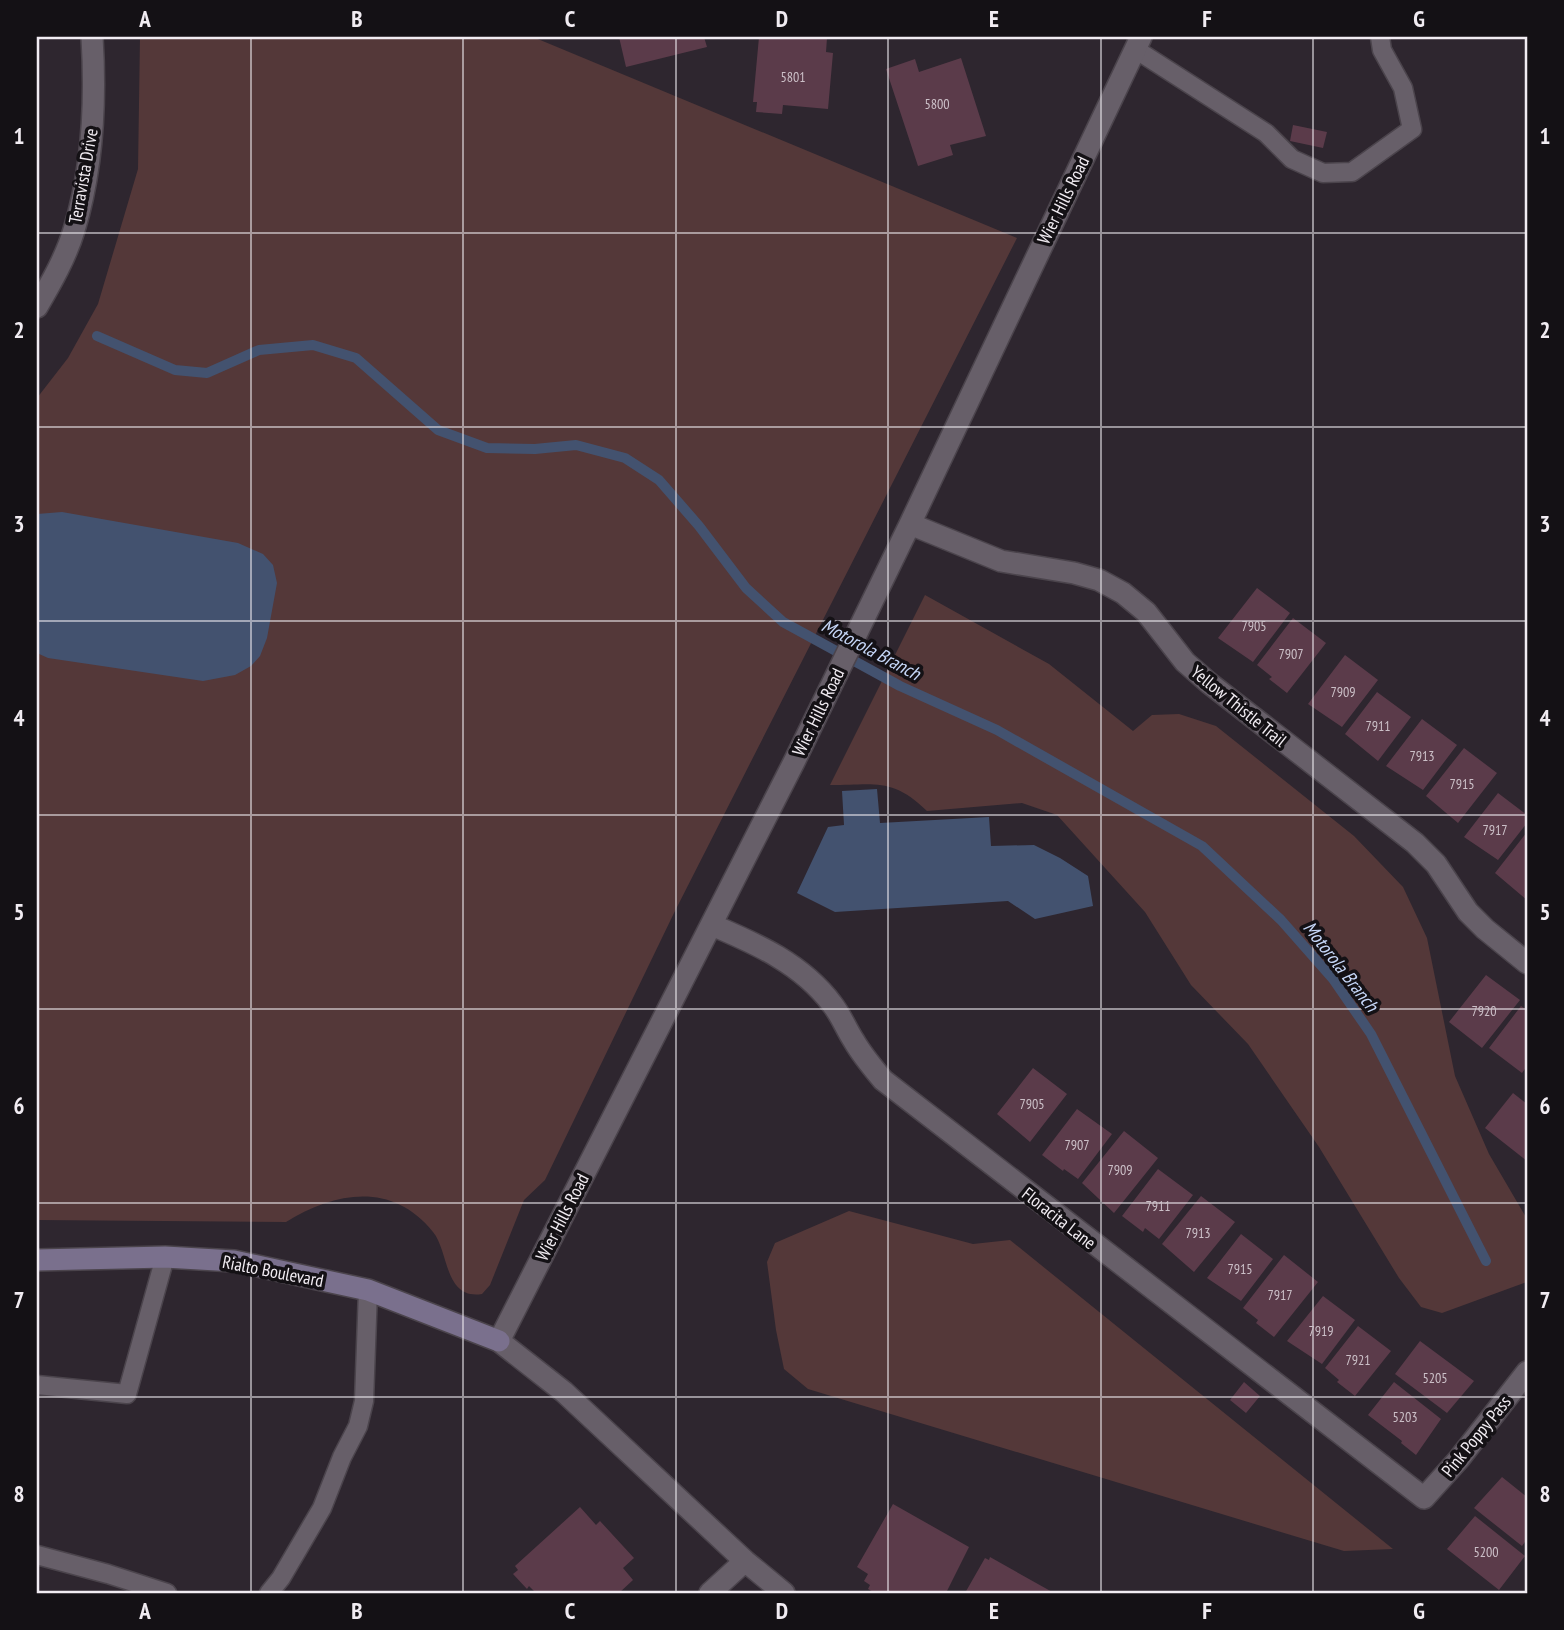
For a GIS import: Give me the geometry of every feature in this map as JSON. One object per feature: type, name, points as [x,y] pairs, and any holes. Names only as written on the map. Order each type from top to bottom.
[{"type":"street","name":"Terravista Drive","points":[[37,307],[52,281],[74,230],[88,169],[93,122],[92,37]]},
{"type":"street","name":"Wier Hills Road","points":[[499,1341],[794,762],[1138,43]]},
{"type":"street","name":"Yellow Thistle Trail","points":[[910,524],[1001,561],[1074,573],[1099,580],[1123,593],[1146,612],[1185,662],[1209,683],[1415,843],[1436,864],[1468,912],[1527,963]]},
{"type":"street","name":"Floracita Lane","points":[[712,925],[797,967],[818,986],[834,1006],[854,1042],[883,1080],[1085,1239],[1424,1498]]},
{"type":"street","name":"Rialto Boulevard","points":[[37,1260],[165,1257],[234,1261],[368,1290],[499,1341]]},
{"type":"street","points":[[499,1341],[564,1392],[745,1561],[784,1593]]},
{"type":"street","name":"Pink Poppy Pass","points":[[1424,1498],[1459,1460],[1527,1372]]},
{"type":"street","points":[[710,1593],[745,1561]]},
{"type":"lane","points":[[1138,43],[1266,133],[1292,159],[1323,173],[1352,172],[1412,129],[1403,88],[1382,50],[1380,37]]},
{"type":"lane","points":[[37,1385],[128,1394],[165,1257]]},
{"type":"lane","points":[[269,1593],[322,1508],[342,1457],[358,1426],[365,1391],[368,1290]]},
{"type":"lane","points":[[37,1555],[167,1593]]},
{"type":"shaded area","points":[[140,37],[533,37],[1017,238],[674,913],[545,1180],[524,1200],[490,1285],[482,1294],[470,1294],[461,1290],[454,1282],[438,1240],[417,1216],[400,1205],[381,1199],[343,1199],[324,1204],[286,1222],[37,1220],[37,398],[68,358],[98,304],[138,169]]},
{"type":"shaded area","points":[[925,595],[1049,664],[1133,731],[1152,715],[1179,714],[1216,726],[1354,836],[1403,887],[1427,938],[1455,1076],[1489,1154],[1527,1219],[1527,1282],[1442,1313],[1421,1307],[1399,1278],[1319,1147],[1248,1044],[1191,985],[1145,912],[1057,815],[1022,803],[927,811],[903,793],[882,785],[830,785]]},
{"type":"shaded area","points":[[849,1211],[973,1244],[1010,1240],[1393,1549],[1344,1551],[808,1389],[784,1369],[767,1262],[775,1243]]},
{"type":"water","points":[[62,512],[238,543],[263,554],[273,565],[277,583],[267,638],[260,656],[251,666],[235,675],[203,681],[48,658],[37,653],[37,514]]},
{"type":"water","points":[[877,789],[880,823],[989,817],[991,846],[1034,845],[1060,858],[1088,876],[1093,906],[1035,919],[1008,901],[835,912],[797,893],[828,827],[844,825],[842,791]]},
{"type":"building","points":[[619,37],[704,37],[707,47],[626,67]]},
{"type":"building","points":[[759,37],[827,38],[826,52],[833,53],[828,109],[783,105],[782,114],[756,112],[757,102],[753,102]]},
{"type":"building","points":[[961,58],[986,136],[950,145],[953,155],[918,166],[886,69],[915,59],[919,72]]},
{"type":"building","points":[[1293,125],[1327,132],[1323,148],[1290,141]]},
{"type":"building","points":[[1257,588],[1290,613],[1253,662],[1218,638]]},
{"type":"building","points":[[1293,618],[1326,643],[1287,693],[1257,665]]},
{"type":"building","points":[[1345,655],[1378,680],[1342,727],[1308,704]]},
{"type":"building","points":[[1377,692],[1411,717],[1378,761],[1345,734]]},
{"type":"building","points":[[1422,719],[1457,745],[1423,790],[1386,766]]},
{"type":"building","points":[[1464,748],[1497,773],[1458,823],[1426,796]]},
{"type":"building","points":[[1498,793],[1527,815],[1527,823],[1498,860],[1464,837]]},
{"type":"building","points":[[1527,832],[1527,900],[1495,873]]},
{"type":"building","points":[[1486,975],[1520,1000],[1482,1048],[1449,1022]]},
{"type":"building","points":[[1521,1006],[1527,1010],[1527,1066],[1522,1073],[1489,1048]]},
{"type":"building","points":[[1033,1068],[1067,1094],[1030,1142],[997,1114]]},
{"type":"building","points":[[1513,1093],[1527,1104],[1527,1161],[1485,1128]]},
{"type":"building","points":[[1077,1109],[1112,1134],[1078,1179],[1042,1155]]},
{"type":"building","points":[[1124,1131],[1158,1158],[1114,1213],[1082,1183]]},
{"type":"building","points":[[1158,1169],[1193,1195],[1159,1239],[1145,1228],[1143,1232],[1122,1216]]},
{"type":"building","points":[[1201,1196],[1235,1222],[1194,1272],[1162,1244]]},
{"type":"building","points":[[1241,1234],[1273,1259],[1241,1301],[1207,1278]]},
{"type":"building","points":[[1284,1255],[1318,1282],[1274,1337],[1243,1308]]},
{"type":"building","points":[[1323,1296],[1355,1320],[1322,1364],[1287,1341]]},
{"type":"building","points":[[1358,1326],[1391,1351],[1355,1396],[1325,1368]]},
{"type":"building","points":[[1420,1341],[1474,1381],[1447,1413],[1395,1374]]},
{"type":"building","points":[[1244,1382],[1260,1396],[1246,1413],[1230,1400]]},
{"type":"building","points":[[1394,1382],[1441,1419],[1416,1455],[1368,1415]]},
{"type":"building","points":[[1502,1477],[1527,1497],[1527,1539],[1522,1546],[1474,1508]]},
{"type":"building","points":[[893,1504],[969,1547],[946,1593],[875,1593],[868,1589],[870,1585],[864,1581],[868,1574],[857,1567]]},
{"type":"building","points":[[580,1507],[596,1525],[600,1521],[634,1558],[623,1568],[633,1580],[619,1593],[536,1593],[529,1586],[527,1589],[513,1574],[518,1570],[515,1566]]},
{"type":"building","points":[[1475,1516],[1525,1556],[1499,1590],[1447,1549]]},
{"type":"building","points":[[990,1557],[1054,1593],[965,1593],[985,1558],[989,1560]]},
{"type":"waterway","name":"Motorola Branch","points":[[97,336],[175,370],[207,373],[259,350],[313,345],[356,358],[438,430],[487,448],[535,449],[576,445],[625,458],[659,480],[699,526],[746,588],[783,622],[900,686],[997,730],[1202,846],[1281,920],[1333,979],[1371,1034],[1486,1261]]}]
